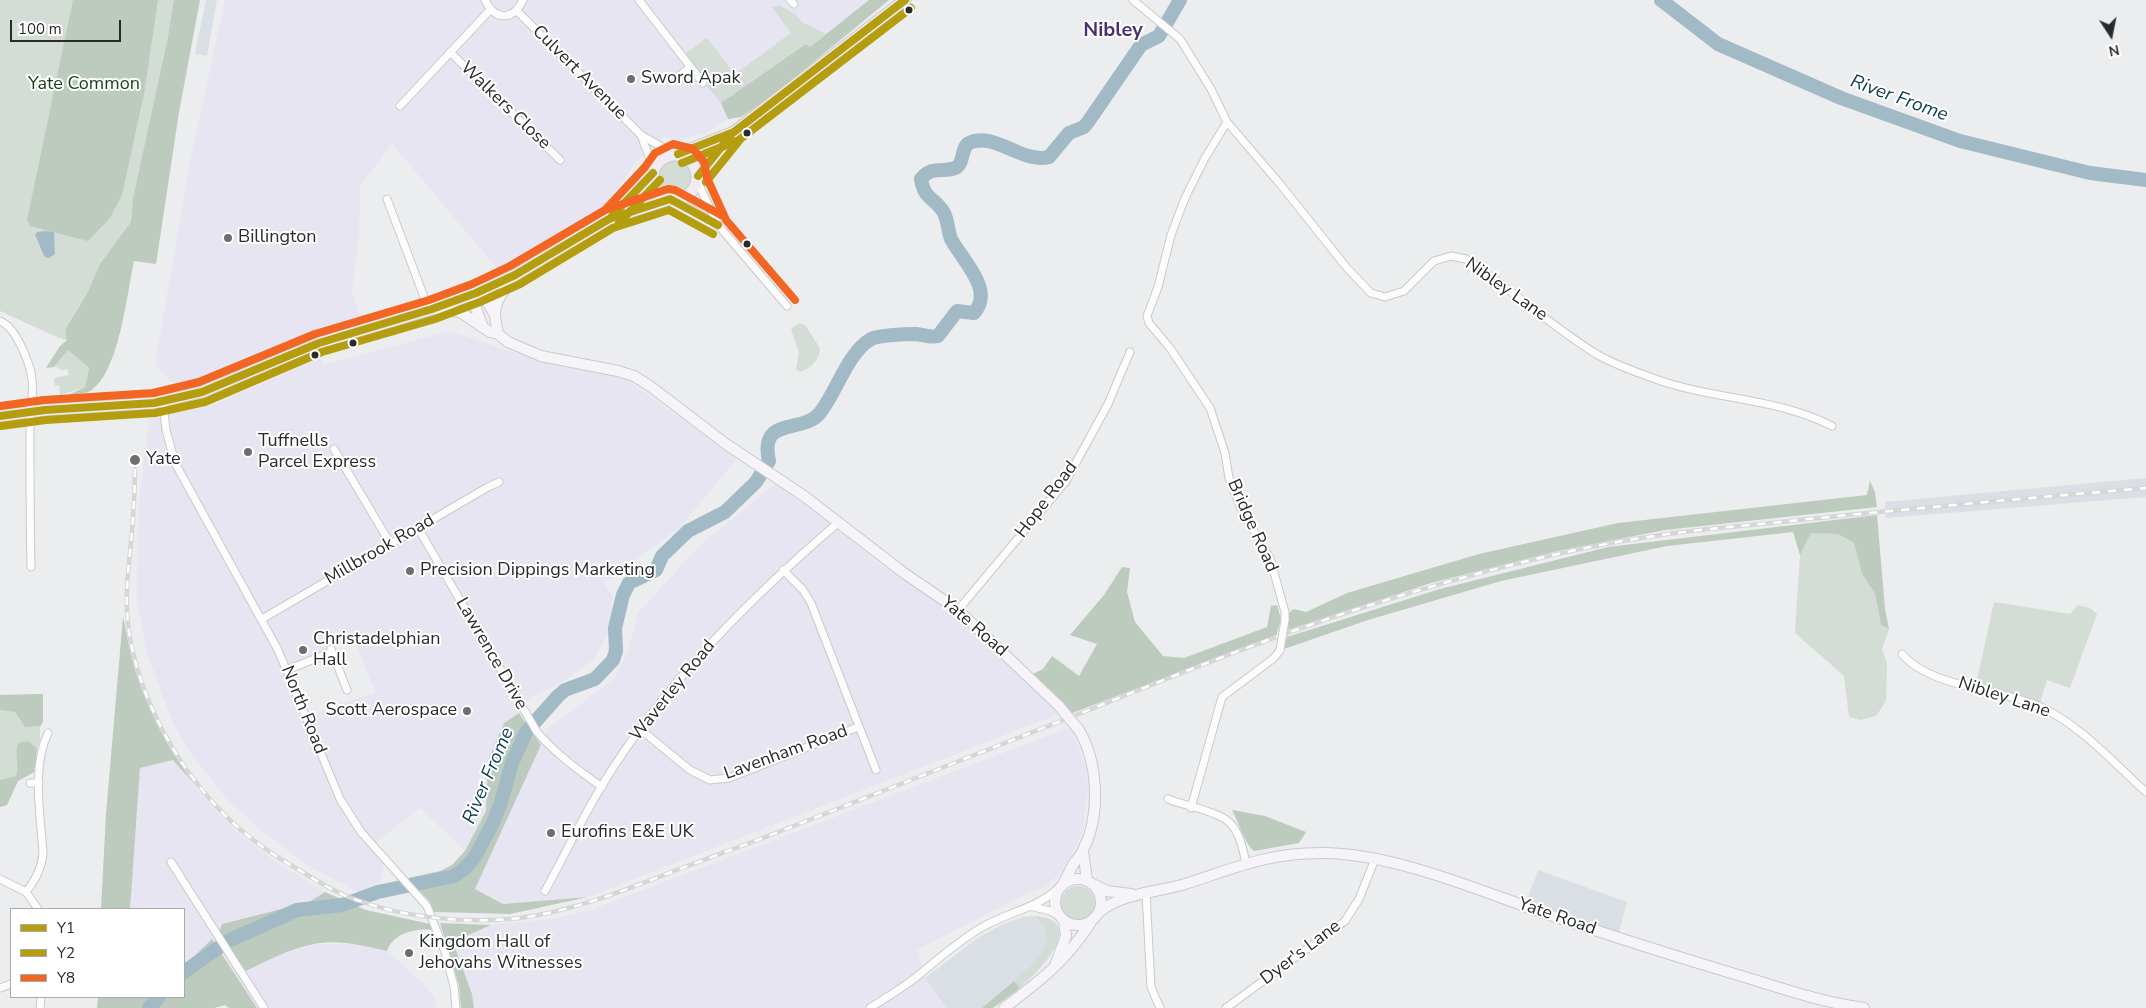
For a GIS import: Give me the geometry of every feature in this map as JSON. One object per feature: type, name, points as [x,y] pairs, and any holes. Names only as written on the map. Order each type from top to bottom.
[{"type":"main road","points":[[0,416],[155,402],[202,392],[327,340],[476,293],[515,275],[609,220],[686,196],[695,188],[697,179],[734,132],[905,0]]},
{"type":"main road","points":[[609,220],[664,157],[734,132]]},
{"type":"main road","points":[[676,154],[692,162],[697,179]]},
{"type":"main road","points":[[653,171],[653,182],[658,191],[672,199]]},
{"type":"main road","points":[[495,315],[501,294],[515,275]]},
{"type":"main road","points":[[476,293],[483,296],[495,315],[498,334]]},
{"type":"main road","points":[[476,293],[475,305],[483,328]]},
{"type":"main road","name":"Yate Road","points":[[430,309],[460,312],[508,342],[541,356],[566,362],[604,367],[634,376],[756,466],[771,474],[839,522],[904,573],[958,610],[1059,706],[1079,730],[1089,752],[1094,796],[1091,826],[1083,851],[1073,864],[1061,887]]},
{"type":"main road","name":"Yate Road","points":[[1083,851],[1090,882],[1107,891],[1134,894],[1174,887],[1246,863],[1286,855],[1324,853],[1375,859],[1461,883],[1578,925],[1656,950],[1816,998],[1864,1008]]},
{"type":"main road","points":[[1004,1008],[1036,984],[1072,950],[1098,913],[1101,903],[1100,895],[1090,882],[1078,879],[1061,887],[1054,904],[1066,931],[1065,942],[1054,966]]},
{"type":"main road","name":"Yate Road","points":[[1098,913],[1113,903],[1134,894]]},
{"type":"main road","points":[[1061,919],[1077,926],[1091,922]]},
{"type":"street","points":[[485,0],[490,10],[498,15],[506,16],[517,11],[523,0]]},
{"type":"street","points":[[639,0],[703,83]]},
{"type":"street","name":"Nibley Lane","points":[[1133,0],[1180,40],[1202,75],[1227,122],[1371,293],[1386,297],[1404,291],[1434,262],[1451,256],[1466,259],[1599,356],[1652,378],[1742,400],[1789,408],[1816,417],[1832,426]]},
{"type":"street","points":[[400,106],[490,10]]},
{"type":"street","name":"Culvert Avenue","points":[[517,11],[640,135],[676,154]]},
{"type":"street","name":"Walkers Close","points":[[450,52],[560,160]]},
{"type":"street","points":[[678,76],[690,67]]},
{"type":"street","name":"Bridge Road","points":[[1191,808],[1222,697],[1274,658],[1280,650],[1285,620],[1285,612],[1270,558],[1242,511],[1229,478],[1225,454],[1210,408],[1170,348],[1149,323],[1147,316],[1158,287],[1171,235],[1185,198],[1227,122]]},
{"type":"street","name":"Culvert Avenue","points":[[640,135],[653,171]]},
{"type":"street","points":[[697,179],[718,224],[787,306]]},
{"type":"street","points":[[672,199],[718,224]]},
{"type":"street","points":[[387,200],[430,309]]},
{"type":"street","points":[[0,321],[7,324],[12,330],[29,365],[33,381],[30,412],[31,567]]},
{"type":"street","name":"Hope Road","points":[[958,610],[1066,481],[1108,404],[1130,352]]},
{"type":"street","name":"North Road","points":[[155,402],[166,430],[175,463],[262,619],[287,670],[340,799],[361,832],[418,894],[431,913],[445,952],[454,986],[456,1008]]},
{"type":"street","points":[[334,449],[390,544]]},
{"type":"street","name":"Millbrook Road","points":[[262,619],[499,482]]},
{"type":"street","name":"Waverley Road","points":[[545,891],[602,787],[640,729],[680,678],[711,643],[783,570],[839,522]]},
{"type":"street","name":"Lawrence Drive","points":[[418,528],[537,732],[565,760],[602,787]]},
{"type":"street","name":"Lavenham Road","points":[[783,570],[803,590],[812,603],[876,770]]},
{"type":"street","points":[[287,670],[331,650],[347,690]]},
{"type":"street","name":"Nibley Lane","points":[[1902,654],[1908,662],[1936,676],[2042,707],[2063,718],[2146,792]]},
{"type":"street","name":"Lavenham Road","points":[[640,729],[690,770],[710,780],[729,778],[858,726]]},
{"type":"street","points":[[26,892],[38,875],[42,860],[38,762],[41,747],[48,733]]},
{"type":"street","points":[[30,783],[39,783]]},
{"type":"street","points":[[1168,799],[1214,814],[1230,823],[1240,840],[1246,863]]},
{"type":"street","name":"Dyer's Lane","points":[[1226,1008],[1345,921],[1359,899],[1375,859]]},
{"type":"street","points":[[171,862],[264,1008]]},
{"type":"street","points":[[0,879],[26,892],[37,908]]},
{"type":"street","points":[[870,1008],[904,986],[980,928],[1009,913],[1046,898],[1061,887]]},
{"type":"street","points":[[1146,893],[1151,987],[1160,1008]]},
{"type":"street","points":[[1030,906],[1042,909],[1061,919]]},
{"type":"shaded area","points":[[206,0],[217,0],[207,56],[195,54]]},
{"type":"shaded area","points":[[225,0],[869,0],[810,47],[806,44],[725,115],[728,119],[705,133],[677,140],[664,137],[637,160],[598,218],[501,273],[392,144],[360,186],[359,234],[352,292],[361,319],[220,378],[175,383],[166,377],[155,365],[189,167]]},
{"type":"shaded area","points":[[450,331],[549,364],[608,375],[629,381],[737,459],[679,528],[604,583],[613,597],[607,635],[593,660],[562,682],[529,699],[519,713],[504,723],[488,760],[486,811],[465,851],[420,808],[370,847],[384,864],[379,888],[360,893],[314,869],[265,834],[227,799],[191,754],[172,721],[147,653],[137,601],[138,510],[149,418],[211,406],[320,358],[323,365]],"holes":[[[345,629],[358,649],[375,692],[311,716],[292,663],[325,650],[321,639]]]},
{"type":"shaded area","points":[[2146,478],[2146,497],[1886,518],[1885,502]]},
{"type":"shaded area","points":[[775,484],[821,516],[885,568],[932,598],[1061,713],[588,897],[503,904],[475,889],[548,729],[615,678],[628,651],[638,613],[700,545]]},
{"type":"shaded area","points":[[1071,727],[1086,767],[1088,789],[1083,829],[1075,849],[1061,872],[1047,886],[1028,893],[917,950],[925,978],[946,1008],[474,1008],[472,994],[453,942],[491,925],[552,919],[593,909]]},
{"type":"shaded area","points":[[174,760],[214,809],[235,830],[276,862],[325,892],[309,902],[222,924],[246,971],[276,956],[316,944],[354,944],[387,951],[423,983],[435,999],[437,1008],[257,1008],[213,939],[185,965],[185,908],[130,908],[140,768]]},
{"type":"shaded area","points":[[1538,870],[1627,902],[1619,932],[1527,900]]},
{"type":"shaded area","points":[[1034,916],[1040,922],[1048,937],[1048,943],[1041,955],[982,1008],[946,1008],[925,978],[975,940],[999,926],[1023,917]]},
{"type":"green space","name":"Yate Common","points":[[0,0],[188,0],[114,355],[57,337],[0,311]]},
{"type":"green space","points":[[73,0],[158,0],[144,94],[122,195],[110,218],[88,241],[30,226],[27,220]]},
{"type":"green space","points":[[174,0],[200,0],[179,112],[156,264],[134,261],[125,312],[115,351],[108,368],[100,382],[90,391],[68,395],[85,387],[89,368],[68,350],[54,367],[46,368],[60,346],[67,340],[65,330],[87,294],[100,264],[131,222],[133,199],[168,37]]},
{"type":"green space","points":[[869,0],[889,0],[771,97],[741,117],[728,119],[721,103],[806,44],[810,47]]},
{"type":"green space","points":[[779,5],[795,14],[802,22],[826,34],[810,47],[806,44],[721,103],[682,56],[707,38],[735,74],[791,33],[772,7]]},
{"type":"green space","points":[[675,160],[682,161],[687,165],[691,170],[691,184],[687,189],[682,193],[675,194],[668,193],[663,189],[659,184],[658,177],[659,170],[663,165],[668,161]]},
{"type":"green space","points":[[800,323],[805,325],[820,348],[814,363],[800,372],[796,370],[799,352],[791,330]]},
{"type":"green space","points":[[68,350],[89,368],[85,387],[60,395],[59,386],[55,386],[54,378],[69,375],[67,369],[61,370],[55,366]]},
{"type":"green space","points":[[1870,481],[1875,492],[1877,507],[1665,530],[1558,551],[1431,583],[1288,630],[1289,613],[1294,609],[1306,612],[1347,593],[1479,554],[1618,523],[1867,495]]},
{"type":"green space","points":[[1877,515],[1885,609],[1889,629],[1881,625],[1875,594],[1862,574],[1854,543],[1838,534],[1811,533],[1800,555],[1793,532],[1667,546],[1501,581],[1368,620],[1284,649],[1287,637],[1440,589],[1608,547]]},
{"type":"green space","points":[[1811,532],[1838,534],[1854,543],[1862,574],[1875,594],[1881,625],[1889,629],[1882,649],[1887,663],[1886,701],[1876,716],[1861,720],[1849,717],[1844,676],[1795,633],[1800,555]]},
{"type":"green space","points":[[1122,567],[1130,568],[1127,592],[1135,622],[1163,656],[1184,658],[1267,627],[1271,606],[1277,605],[1281,619],[1276,636],[1072,713],[1033,674],[1043,669],[1052,656],[1079,676],[1097,644],[1070,635],[1104,595]]},
{"type":"green space","points":[[1994,602],[2070,614],[2078,605],[2090,608],[2097,614],[2070,688],[2047,680],[2040,703],[1976,685]]},
{"type":"green space","points":[[123,617],[133,664],[146,701],[168,744],[194,784],[173,760],[140,768],[130,908],[101,908],[106,814]]},
{"type":"green space","points":[[43,694],[43,722],[40,727],[40,742],[37,748],[34,772],[18,781],[7,805],[0,807],[0,695]]},
{"type":"green space","points":[[43,694],[43,722],[40,726],[25,727],[15,712],[0,710],[0,695]]},
{"type":"green space","points":[[519,713],[541,745],[475,889],[503,904],[588,897],[510,914],[434,912],[430,902],[408,878],[440,871],[452,865],[465,851],[486,811],[488,760],[504,723]]},
{"type":"green space","points":[[28,741],[37,748],[34,772],[18,781],[7,805],[0,807],[0,780],[16,776],[18,743]]},
{"type":"green space","points":[[1232,810],[1265,816],[1306,832],[1299,843],[1254,851],[1245,838]]},
{"type":"green space","points":[[1078,886],[1085,887],[1090,891],[1094,896],[1094,910],[1090,915],[1085,919],[1078,920],[1071,919],[1066,915],[1062,910],[1061,903],[1062,896],[1066,891],[1071,887]]},
{"type":"green space","points":[[325,892],[366,910],[430,924],[432,930],[406,933],[394,940],[387,951],[360,945],[332,942],[314,944],[288,952],[246,971],[219,932],[222,924],[309,902]]},
{"type":"green space","points":[[1034,916],[1050,920],[1058,927],[1059,936],[1055,948],[1048,959],[1020,988],[1014,981],[1037,959],[1046,943],[1046,935],[1042,926]]},
{"type":"green space","points":[[440,923],[491,925],[453,942],[472,994],[474,1008],[461,1008],[459,985]]},
{"type":"green space","points":[[212,939],[257,1008],[229,1008],[225,1005],[214,1008],[97,1008],[98,998],[185,998],[185,965]]},
{"type":"green space","points":[[1014,981],[1020,988],[993,1008],[982,1008]]},
{"type":"water","points":[[37,232],[54,232],[55,254],[49,258],[45,257],[35,235]]},
{"type":"waterway","name":"River Frome","points":[[185,971],[228,941],[297,910],[342,905],[378,892],[454,876],[464,869],[474,858],[493,823],[512,763],[526,732],[565,690],[595,679],[613,660],[616,651],[615,628],[623,595],[629,583],[656,570],[662,556],[688,531],[725,512],[756,482],[769,461],[768,447],[770,437],[784,428],[811,420],[819,414],[848,364],[863,345],[871,339],[886,336],[916,334],[930,337],[938,336],[957,311],[974,313],[981,295],[979,285],[951,239],[944,213],[925,191],[921,179],[925,174],[934,170],[948,170],[957,167],[961,162],[966,145],[979,140],[999,144],[1029,156],[1049,157],[1069,133],[1084,127],[1141,45],[1159,36],[1180,0]]},
{"type":"waterway","name":"River Frome","points":[[1661,0],[1718,44],[1841,98],[1960,141],[2090,173],[2146,180]]},
{"type":"waterway","name":"River Frome","points":[[149,1008],[158,998]]},
{"type":"railway","points":[[135,469],[127,597],[128,624],[132,649],[147,698],[170,744],[184,766],[216,806],[235,825],[267,850],[320,883],[374,906],[415,915],[457,920],[499,920],[539,915],[577,906],[614,894],[787,829],[1262,642],[1364,607],[1439,584],[1515,564],[1591,547],[1684,532],[1886,511],[2146,488]]},
{"type":"transit line","name":"Y1","points":[[678,154],[734,132],[905,0]]},
{"type":"transit line","name":"Y2","points":[[682,163],[739,140],[911,8]]},
{"type":"transit line","name":"Y1","points":[[698,176],[731,135]]},
{"type":"transit line","name":"Y2","points":[[706,182],[739,141]]},
{"type":"transit line","name":"Y8","points":[[606,209],[645,167],[655,153],[673,144],[693,149],[704,162],[707,178],[726,220],[795,300]]},
{"type":"transit line","name":"Y1","points":[[612,216],[653,173]]},
{"type":"transit line","name":"Y2","points":[[619,223],[660,180]]},
{"type":"transit line","name":"Y8","points":[[0,406],[44,400],[153,393],[199,382],[315,334],[429,300],[472,284],[510,266],[605,210],[668,189],[675,190],[723,216]]},
{"type":"transit line","name":"Y1","points":[[0,416],[45,410],[154,403],[202,392],[319,343],[432,309],[476,293],[515,275],[609,219],[670,199],[718,225]]},
{"type":"transit line","name":"Y2","points":[[1,426],[46,420],[155,413],[205,402],[322,352],[435,319],[480,302],[520,284],[613,228],[669,210],[713,234]]},
{"type":"place","name":"Sword Apak","points":[[631,79]]},
{"type":"place","name":"Billington","points":[[228,238]]},
{"type":"place","name":"Tuffnells Parcel Express","points":[[248,452]]},
{"type":"place","name":"Yate","points":[[135,460]]},
{"type":"place","name":"Precision Dippings Marketing","points":[[410,571]]},
{"type":"place","name":"Christadelphian Hall","points":[[303,650]]},
{"type":"place","name":"Scott Aerospace","points":[[467,711]]},
{"type":"place","name":"Eurofins E&E UK","points":[[551,833]]},
{"type":"place","name":"Kingdom Hall of Jehovahs Witnesses","points":[[409,953]]},
{"type":"district","name":"Nibley","points":[[1113,31]]}]
